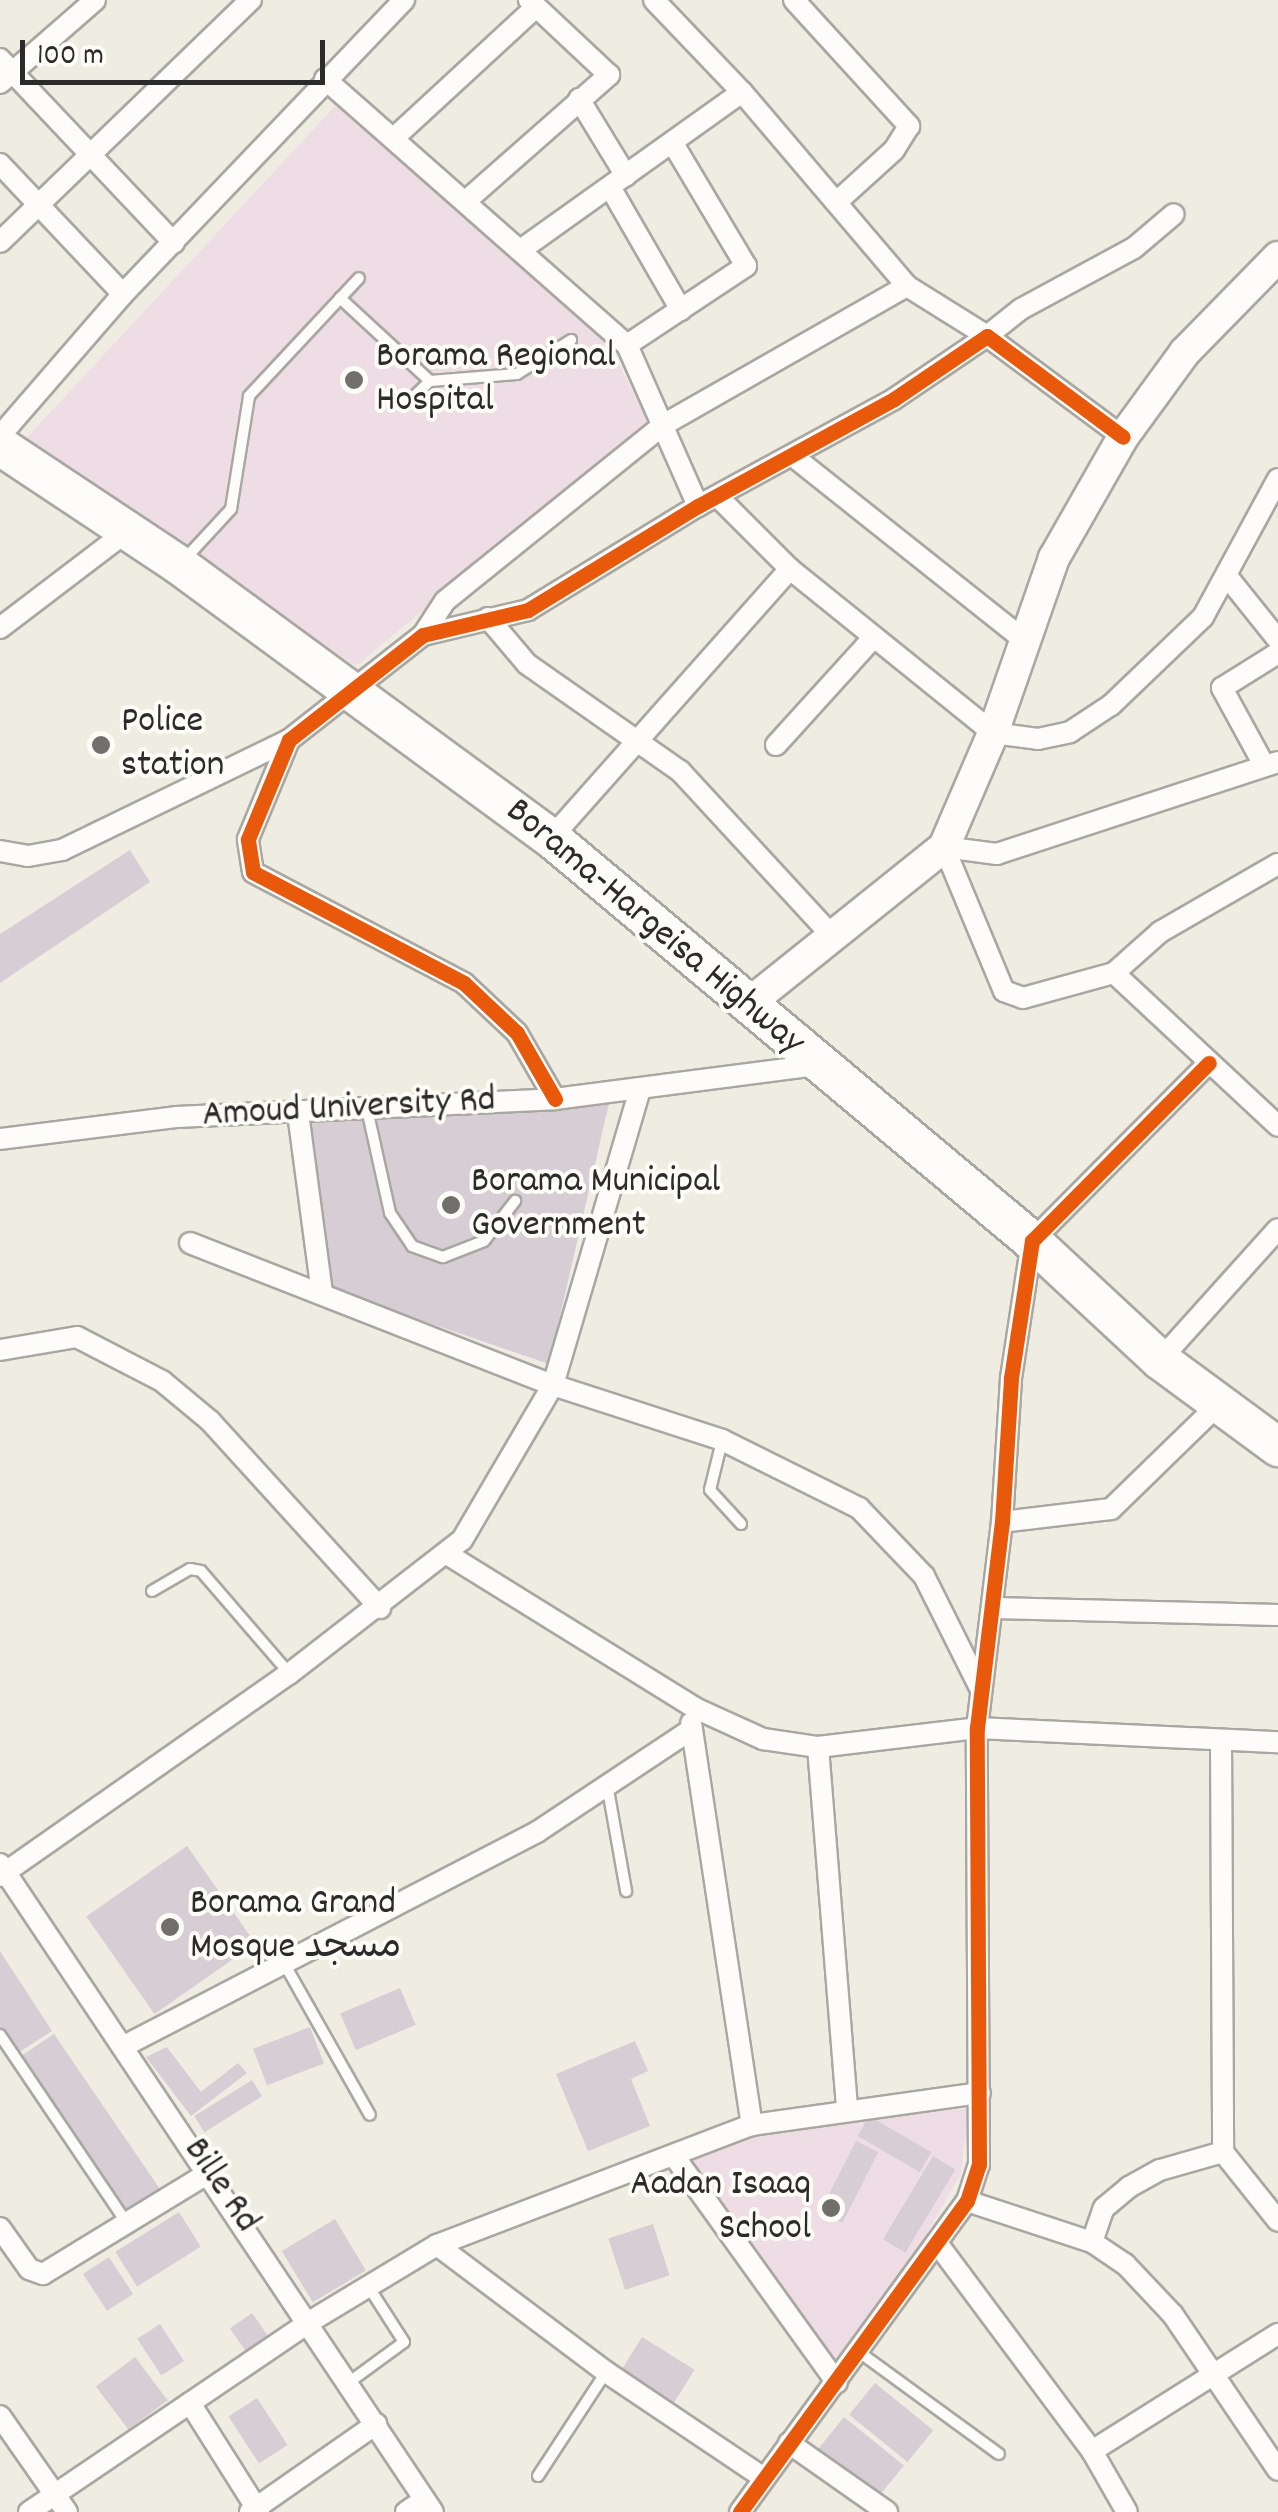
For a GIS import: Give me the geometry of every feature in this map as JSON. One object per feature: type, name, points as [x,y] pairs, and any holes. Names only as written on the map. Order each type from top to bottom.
[{"type":"highway","name":"Borama-Hargeisa Highway","points":[[0,446],[179,565],[550,838],[1032,1241],[1160,1360],[1278,1447]]},
{"type":"street","points":[[0,242],[88,152],[251,0]]},
{"type":"street","points":[[0,436],[123,294],[324,79],[404,0]]},
{"type":"street","points":[[654,0],[742,92],[907,286],[987,336],[1123,437]]},
{"type":"street","points":[[794,0],[908,126],[894,150],[838,201]]},
{"type":"street","points":[[87,2],[4,71],[174,243]]},
{"type":"street","points":[[396,137],[532,4],[609,75],[466,201]]},
{"type":"street","points":[[324,79],[396,137],[627,345],[698,506]]},
{"type":"street","points":[[522,249],[742,92]]},
{"type":"street","points":[[579,99],[681,310]]},
{"type":"street","points":[[627,345],[746,266],[672,142]]},
{"type":"street","points":[[0,164],[123,294]]},
{"type":"street","points":[[423,634],[528,610],[698,506],[794,457],[987,336],[1021,308],[1134,248],[1174,214]]},
{"type":"street","points":[[748,1004],[944,847],[993,733],[1054,558],[1123,437],[1185,352],[1278,257]]},
{"type":"street","points":[[0,851],[28,856],[62,850],[289,740],[423,634],[445,602],[663,425],[907,286]]},
{"type":"street","points":[[794,457],[1023,639]]},
{"type":"street","points":[[719,498],[790,569],[993,733],[1038,738],[1084,723],[1158,666],[1203,618],[1275,488]]},
{"type":"street","points":[[0,628],[126,532]]},
{"type":"street","points":[[550,838],[790,569]]},
{"type":"street","points":[[1226,575],[1278,640]]},
{"type":"street","points":[[488,618],[527,664],[680,771],[832,936]]},
{"type":"street","points":[[776,745],[874,637]]},
{"type":"street","points":[[944,847],[996,854],[1271,763],[1222,688],[1278,652]]},
{"type":"street","points":[[289,740],[248,839],[253,872],[492,1004],[555,1099]]},
{"type":"street","points":[[944,847],[1004,992],[1022,998],[1114,973],[1160,932],[1278,864]]},
{"type":"street","points":[[1114,973],[1278,1126]]},
{"type":"street","points":[[740,2512],[967,2200],[978,2165],[980,2093],[976,1728],[994,1608],[1011,1378],[1032,1241],[1208,1062]]},
{"type":"street","name":"Amoud University Rd","points":[[0,1139],[176,1117],[555,1099],[818,1065]]},
{"type":"street","points":[[2,1871],[289,1674],[447,1554],[485,1504],[552,1384],[640,1089]]},
{"type":"street","points":[[298,1113],[322,1294]]},
{"type":"street","points":[[1160,1360],[1278,1229]]},
{"type":"street","points":[[190,1243],[552,1384],[722,1440],[860,1508],[894,1538],[949,1614],[982,1692]]},
{"type":"street","points":[[0,1350],[77,1337],[162,1381],[210,1421],[380,1608]]},
{"type":"street","points":[[1002,1522],[1111,1509],[1221,1402]]},
{"type":"street","points":[[447,1554],[695,1708],[762,1739],[818,1746],[976,1728],[1278,1742]]},
{"type":"street","points":[[994,1608],[1278,1615]]},
{"type":"street","points":[[695,1708],[689,1731],[724,1909],[752,2125]]},
{"type":"street","points":[[126,2045],[537,1832],[689,1731]]},
{"type":"street","points":[[1221,1740],[1223,2152],[1278,2221]]},
{"type":"street","points":[[818,1746],[846,2109]]},
{"type":"street","name":"Bille Rd","points":[[2,1871],[126,2045],[311,2321],[429,2506]]},
{"type":"street","points":[[28,2512],[61,2503],[190,2403],[367,2285],[437,2245],[752,2125],[980,2093]]},
{"type":"street","points":[[1092,2242],[1104,2208],[1129,2187],[1160,2170],[1223,2152]]},
{"type":"street","points":[[674,2156],[836,2383]]},
{"type":"street","points":[[0,2228],[36,2274],[128,2224],[210,2172]]},
{"type":"street","points":[[967,2200],[1092,2242],[1150,2286],[1276,2462]]},
{"type":"street","points":[[937,2243],[1092,2451],[1128,2512]]},
{"type":"street","points":[[437,2245],[606,2372],[764,2478]]},
{"type":"street","points":[[1092,2451],[1278,2334]]},
{"type":"street","points":[[190,2403],[255,2511],[376,2424]]},
{"type":"street","points":[[0,2416],[61,2503]]},
{"type":"street","points":[[788,2443],[887,2512]]},
{"type":"street","points":[[406,2512],[429,2506]]},
{"type":"lane","points":[[179,565],[231,509],[249,396],[359,278]]},
{"type":"lane","points":[[340,298],[430,380]]},
{"type":"lane","points":[[405,404],[430,380],[517,374],[571,340]]},
{"type":"lane","points":[[367,1109],[390,1214],[412,1246],[443,1257],[484,1241],[515,1202]]},
{"type":"lane","points":[[722,1440],[710,1490],[741,1524]]},
{"type":"lane","points":[[152,1591],[190,1569],[201,1571],[289,1674]]},
{"type":"lane","points":[[608,1784],[626,1892]]},
{"type":"lane","points":[[285,1965],[370,2115]]},
{"type":"lane","points":[[0,2035],[128,2224]]},
{"type":"lane","points":[[348,2383],[404,2342],[367,2285]]},
{"type":"lane","points":[[859,2352],[999,2454]]},
{"type":"lane","points":[[538,2476],[606,2372]]},
{"type":"shaded area","name":"Borama Regional Hospital","points":[[336,105],[605,337],[649,423],[356,666],[19,446]]},
{"type":"shaded area","name":"Aadan Isaaq School","points":[[969,2109],[961,2173],[921,2244],[835,2362],[686,2161],[756,2134],[850,2116]]},
{"type":"building","points":[[130,850],[150,882],[0,983],[0,934]]},
{"type":"building","name":"Borama Municipal Government","points":[[609,1103],[549,1364],[327,1288],[307,1122]]},
{"type":"building","name":"Borama Grand Mosque مسجد","points":[[187,1846],[255,1943],[154,2014],[86,1917]]},
{"type":"building","points":[[0,1951],[52,2031],[13,2056],[0,2036]]},
{"type":"building","points":[[400,1988],[416,2025],[356,2050],[340,2013]]},
{"type":"building","points":[[310,2027],[324,2063],[267,2085],[253,2049]]},
{"type":"building","points":[[54,2034],[164,2195],[130,2218],[64,2117],[57,2122],[15,2060]]},
{"type":"building","points":[[635,2041],[648,2071],[631,2079],[650,2126],[588,2151],[556,2074]]},
{"type":"building","points":[[167,2047],[201,2092],[238,2063],[247,2073],[191,2116],[146,2057]]},
{"type":"building","points":[[252,2080],[262,2096],[204,2132],[194,2116]]},
{"type":"building","points":[[869,2116],[931,2152],[920,2172],[858,2136]]},
{"type":"building","points":[[856,2141],[878,2152],[842,2223],[820,2211]]},
{"type":"building","points":[[933,2156],[955,2169],[905,2253],[883,2239]]},
{"type":"building","points":[[179,2212],[201,2247],[137,2287],[115,2252]]},
{"type":"building","points":[[335,2219],[366,2270],[313,2302],[282,2251]]},
{"type":"building","points":[[653,2224],[670,2275],[625,2290],[608,2239]]},
{"type":"building","points":[[109,2257],[133,2294],[107,2311],[83,2274]]},
{"type":"building","points":[[252,2313],[271,2340],[249,2356],[230,2328]]},
{"type":"building","points":[[160,2324],[184,2361],[161,2376],[137,2339]]},
{"type":"building","points":[[642,2337],[695,2370],[673,2404],[621,2371]]},
{"type":"building","points":[[135,2357],[167,2400],[128,2430],[96,2386]]},
{"type":"building","points":[[875,2383],[933,2430],[907,2462],[849,2415]]},
{"type":"building","points":[[257,2398],[287,2445],[259,2463],[228,2417]]},
{"type":"building","points":[[844,2417],[904,2465],[877,2498],[818,2450]]},
{"type":"cycle path","points":[[555,1099],[517,1033],[464,983],[253,872],[248,839],[289,740],[423,635],[528,610],[698,506],[894,399],[987,336],[1123,437]]},
{"type":"cycle path","points":[[740,2512],[967,2201],[979,2165],[977,1728],[1002,1522],[1011,1378],[1032,1241],[1209,1063]]},
{"type":"place","name":"Borama Regional Hospital","points":[[354,380]]},
{"type":"place","name":"Police station","points":[[101,745]]},
{"type":"place","name":"Borama Municipal Government","points":[[451,1205]]},
{"type":"place","name":"Borama Grand Mosque مسجد","points":[[170,1927]]},
{"type":"place","name":"Aadan Isaaq School","points":[[831,2208]]}]
